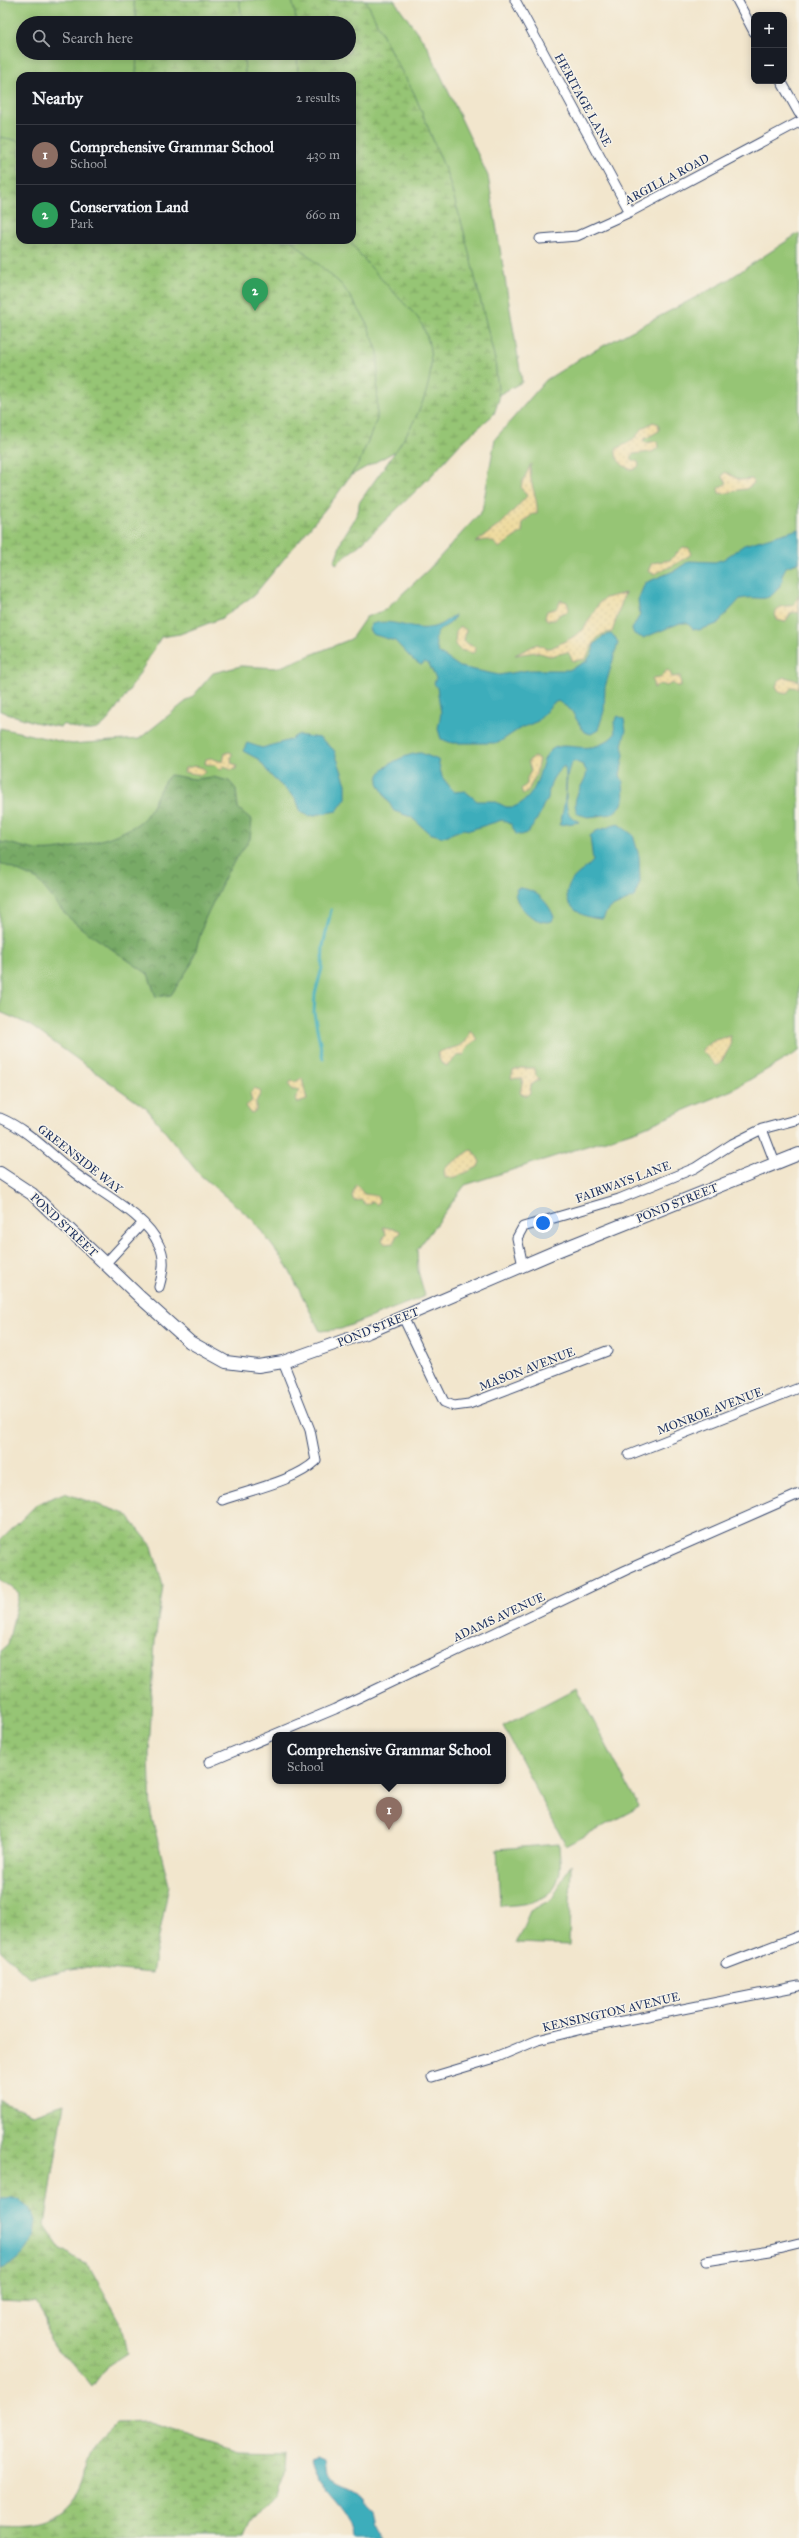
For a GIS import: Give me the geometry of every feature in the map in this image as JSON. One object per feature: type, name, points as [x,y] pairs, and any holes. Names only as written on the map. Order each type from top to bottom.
[{"type":"street","name":"HERITAGE LANE","points":[[515,0],[630,212]]},
{"type":"street","points":[[737,0],[751,26]]},
{"type":"street","points":[[783,84],[799,113]]},
{"type":"street","name":"ARGILLA ROAD","points":[[540,239],[577,236],[630,212],[799,122]]},
{"type":"street","name":"GREENSIDE WAY","points":[[0,1118],[26,1133],[154,1235],[162,1251],[163,1275],[159,1287]]},
{"type":"street","name":"FAIRWAYS LANE","points":[[523,1266],[517,1238],[523,1227],[601,1206],[680,1174],[762,1129],[799,1119]]},
{"type":"street","points":[[762,1129],[776,1163]]},
{"type":"street","name":"POND STREET","points":[[0,1173],[32,1194],[190,1342],[213,1356],[236,1365],[249,1366],[283,1362],[403,1317],[523,1266],[799,1154]]},
{"type":"street","points":[[105,1264],[142,1224]]},
{"type":"street","name":"MASON AVENUE","points":[[403,1317],[436,1389],[444,1402],[454,1406],[469,1404],[606,1352]]},
{"type":"street","points":[[222,1500],[292,1476],[310,1467],[316,1461],[310,1430],[283,1362]]},
{"type":"street","name":"MONROE AVENUE","points":[[629,1455],[799,1388]]},
{"type":"street","name":"ADAMS AVENUE","points":[[281,1732],[336,1709],[626,1570],[799,1494]]},
{"type":"street","name":"ADAMS AVENUE","points":[[210,1762],[272,1736]]},
{"type":"street","points":[[726,1964],[799,1936]]},
{"type":"street","name":"KENSINGTON AVENUE","points":[[432,2077],[495,2058],[538,2040],[582,2029],[799,1986]]},
{"type":"street","points":[[706,2261],[770,2251],[799,2244]]},
{"type":"green space","points":[[0,0],[394,0],[427,46],[488,176],[522,382],[209,553],[0,446]]},
{"type":"green space","points":[[133,0],[239,0],[242,16],[136,16]]},
{"type":"green space","points":[[292,0],[366,0],[394,58],[414,93],[447,174],[463,228],[495,360],[499,399],[494,414],[460,444],[431,476],[363,542],[336,564],[334,561],[337,553],[344,536],[355,518],[359,508],[359,503],[403,441],[416,418],[425,395],[430,371],[429,347],[421,323],[417,317],[374,271],[352,244],[356,244],[356,72],[298,72],[297,60],[356,60],[356,16],[295,16]]},
{"type":"green space","points":[[137,60],[244,60],[245,72],[136,72]]},
{"type":"green space","points":[[0,137],[16,140],[16,244],[296,244],[342,285],[365,319],[378,352],[377,419],[359,463],[336,496],[254,595],[222,618],[180,634],[161,637],[131,688],[112,715],[97,729],[80,730],[64,724],[60,727],[34,722],[0,711]]},
{"type":"green space","points":[[799,233],[799,1051],[732,1090],[640,1129],[465,1185],[417,1250],[418,1271],[425,1296],[341,1329],[320,1331],[287,1266],[253,1220],[199,1174],[147,1109],[28,1024],[0,1012],[0,728],[72,744],[139,739],[194,695],[213,673],[241,666],[278,668],[351,639],[366,617],[385,610],[428,570],[482,511],[495,439],[546,380],[586,355],[723,283]]},
{"type":"green space","points":[[170,775],[195,779],[213,777],[229,781],[236,789],[238,808],[252,820],[250,839],[228,871],[205,919],[192,963],[171,995],[156,997],[148,974],[81,928],[66,915],[38,880],[0,863],[0,842],[36,850],[47,850],[77,846],[110,837],[125,831],[145,817],[163,784]]},
{"type":"green space","points":[[64,1493],[126,1514],[152,1546],[163,1586],[155,1641],[149,1753],[151,1814],[169,1885],[152,1973],[88,1967],[29,1977],[0,1950],[0,1651],[8,1644],[19,1593],[0,1579],[0,1541],[37,1504]]},
{"type":"green space","points":[[576,1688],[639,1807],[566,1846],[503,1726]]},
{"type":"green space","points":[[559,1844],[560,1872],[555,1885],[550,1892],[536,1901],[518,1905],[500,1906],[497,1849]]},
{"type":"green space","points":[[571,1864],[569,1945],[516,1943],[530,1911],[552,1899]]},
{"type":"green space","points":[[0,2101],[33,2114],[64,2104],[45,2225],[61,2249],[89,2266],[120,2321],[127,2353],[107,2366],[92,2387],[72,2362],[58,2352],[49,2339],[46,2320],[36,2303],[0,2301]]},
{"type":"green space","points":[[147,2422],[239,2451],[284,2452],[283,2467],[276,2481],[273,2496],[252,2522],[245,2538],[0,2538],[0,2524],[12,2525],[44,2521],[62,2511],[70,2503],[80,2488],[91,2452],[94,2447],[117,2423]]},
{"type":"sand","points":[[653,422],[659,424],[659,431],[643,440],[645,443],[657,441],[658,448],[652,452],[633,454],[631,459],[638,462],[639,466],[633,470],[620,463],[617,457],[616,449],[633,440],[643,428]]},
{"type":"sand","points":[[531,464],[530,471],[537,514],[533,514],[523,522],[522,532],[499,548],[493,542],[488,540],[475,543],[502,523],[527,496],[521,488]]},
{"type":"sand","points":[[725,472],[740,480],[752,479],[754,483],[746,489],[719,493],[718,488],[727,483],[722,476]]},
{"type":"sand","points":[[683,547],[689,548],[692,554],[674,565],[654,574],[648,571],[652,563],[670,560]]},
{"type":"sand","points":[[625,593],[612,632],[601,635],[595,641],[585,659],[573,661],[568,652],[550,656],[536,652],[515,655],[537,644],[546,648],[551,648],[571,638],[583,630],[599,603],[605,598]]},
{"type":"sand","points":[[799,595],[799,613],[792,612],[785,622],[777,620],[775,614],[778,609],[783,606],[794,605]]},
{"type":"sand","points":[[561,600],[567,602],[569,608],[567,612],[560,614],[555,620],[547,620],[545,617],[547,611],[557,608]]},
{"type":"sand","points":[[460,626],[466,630],[464,642],[475,647],[475,651],[473,653],[460,650],[455,645],[456,631]]},
{"type":"sand","points":[[667,670],[670,672],[672,677],[680,676],[681,686],[678,687],[672,683],[667,686],[660,684],[654,688],[652,679],[660,678]]},
{"type":"sand","points":[[785,677],[799,681],[799,688],[792,687],[786,694],[779,692],[776,686],[779,680]]},
{"type":"sand","points":[[225,753],[232,753],[231,763],[237,765],[236,769],[231,770],[225,766],[220,770],[215,765],[205,764],[206,759],[211,758],[223,762]]},
{"type":"sand","points":[[534,757],[539,759],[536,775],[527,793],[523,794],[521,789],[527,784],[527,778],[531,771],[528,761]]},
{"type":"sand","points":[[195,766],[203,768],[206,771],[201,775],[184,772],[185,768]]},
{"type":"sand","points":[[470,1030],[478,1039],[468,1046],[464,1055],[457,1056],[447,1066],[441,1063],[437,1053],[462,1044],[469,1036]]},
{"type":"sand","points":[[730,1036],[731,1045],[720,1064],[716,1066],[702,1051],[703,1048],[715,1040]]},
{"type":"sand","points":[[520,1068],[534,1068],[536,1076],[540,1079],[531,1085],[530,1093],[526,1096],[520,1093],[523,1079],[511,1078],[513,1071]]},
{"type":"sand","points":[[302,1078],[307,1100],[298,1103],[295,1099],[300,1090],[292,1090],[289,1085],[291,1081],[295,1082]]},
{"type":"sand","points":[[255,1088],[261,1092],[256,1102],[256,1111],[251,1113],[246,1106],[252,1101],[250,1093]]},
{"type":"sand","points":[[471,1150],[474,1151],[480,1162],[478,1167],[456,1177],[445,1178],[444,1171],[446,1167]]},
{"type":"sand","points":[[356,1184],[364,1194],[377,1196],[379,1201],[377,1205],[373,1201],[366,1205],[362,1200],[354,1201],[352,1196]]},
{"type":"sand","points":[[383,1227],[399,1230],[401,1233],[396,1236],[394,1243],[385,1244],[382,1240],[386,1234]]},
{"type":"water","points":[[799,529],[799,562],[786,567],[782,575],[783,580],[778,589],[769,597],[740,599],[717,624],[699,630],[693,629],[687,623],[680,623],[643,638],[634,634],[632,629],[640,615],[638,600],[645,583],[676,570],[689,561],[715,562],[724,559],[744,545]]},
{"type":"water","points":[[455,615],[453,620],[438,632],[436,636],[438,652],[460,667],[499,675],[529,670],[569,670],[587,661],[593,651],[594,645],[603,636],[610,634],[615,637],[618,643],[605,687],[604,711],[598,730],[591,734],[584,732],[571,710],[558,701],[552,704],[538,721],[519,729],[498,743],[452,743],[441,739],[438,729],[441,713],[437,688],[434,683],[436,678],[429,664],[425,662],[421,665],[412,659],[395,641],[372,634],[369,629],[372,624],[381,622],[396,623],[418,628],[434,627]]},
{"type":"water","points":[[618,716],[624,719],[626,730],[622,745],[624,755],[620,775],[623,782],[624,799],[621,806],[612,814],[588,817],[578,814],[575,803],[576,798],[587,772],[583,765],[574,761],[571,764],[567,777],[566,803],[569,815],[580,822],[559,825],[563,814],[565,796],[566,777],[564,766],[557,772],[552,780],[548,800],[543,805],[533,826],[525,834],[521,835],[516,834],[511,824],[502,820],[470,830],[463,829],[443,837],[429,833],[411,817],[394,811],[378,782],[382,771],[388,766],[409,755],[421,753],[438,760],[442,777],[454,792],[465,791],[477,801],[494,801],[506,807],[514,807],[524,801],[535,787],[546,756],[551,750],[564,746],[597,746],[606,742],[615,734],[614,722]]},
{"type":"water","points":[[297,735],[320,738],[334,750],[346,784],[346,798],[337,811],[309,816],[301,812],[296,799],[272,777],[258,759],[243,751],[247,743],[262,748],[290,740]]},
{"type":"water","points":[[618,824],[633,835],[639,856],[640,882],[634,897],[608,909],[603,919],[579,913],[569,902],[567,896],[568,888],[574,877],[593,861],[590,836],[596,831]]},
{"type":"water","points":[[519,888],[531,891],[545,901],[554,917],[552,921],[541,921],[525,912],[516,896],[516,889]]},
{"type":"water","points":[[0,2198],[16,2199],[28,2207],[34,2216],[35,2227],[33,2238],[28,2248],[11,2264],[0,2269]]},
{"type":"water","points":[[315,2458],[322,2461],[324,2475],[329,2480],[356,2491],[363,2496],[364,2502],[371,2509],[374,2524],[382,2538],[354,2538],[352,2527],[347,2517],[325,2490],[313,2471],[309,2460]]},
{"type":"waterway","points":[[323,1059],[314,1013],[315,994],[322,968],[323,946],[331,910]]},
{"type":"place","name":"Conservation Land","points":[[255,311]]},
{"type":"place","name":"Comprehensive Grammar School","points":[[389,1830]]}]
